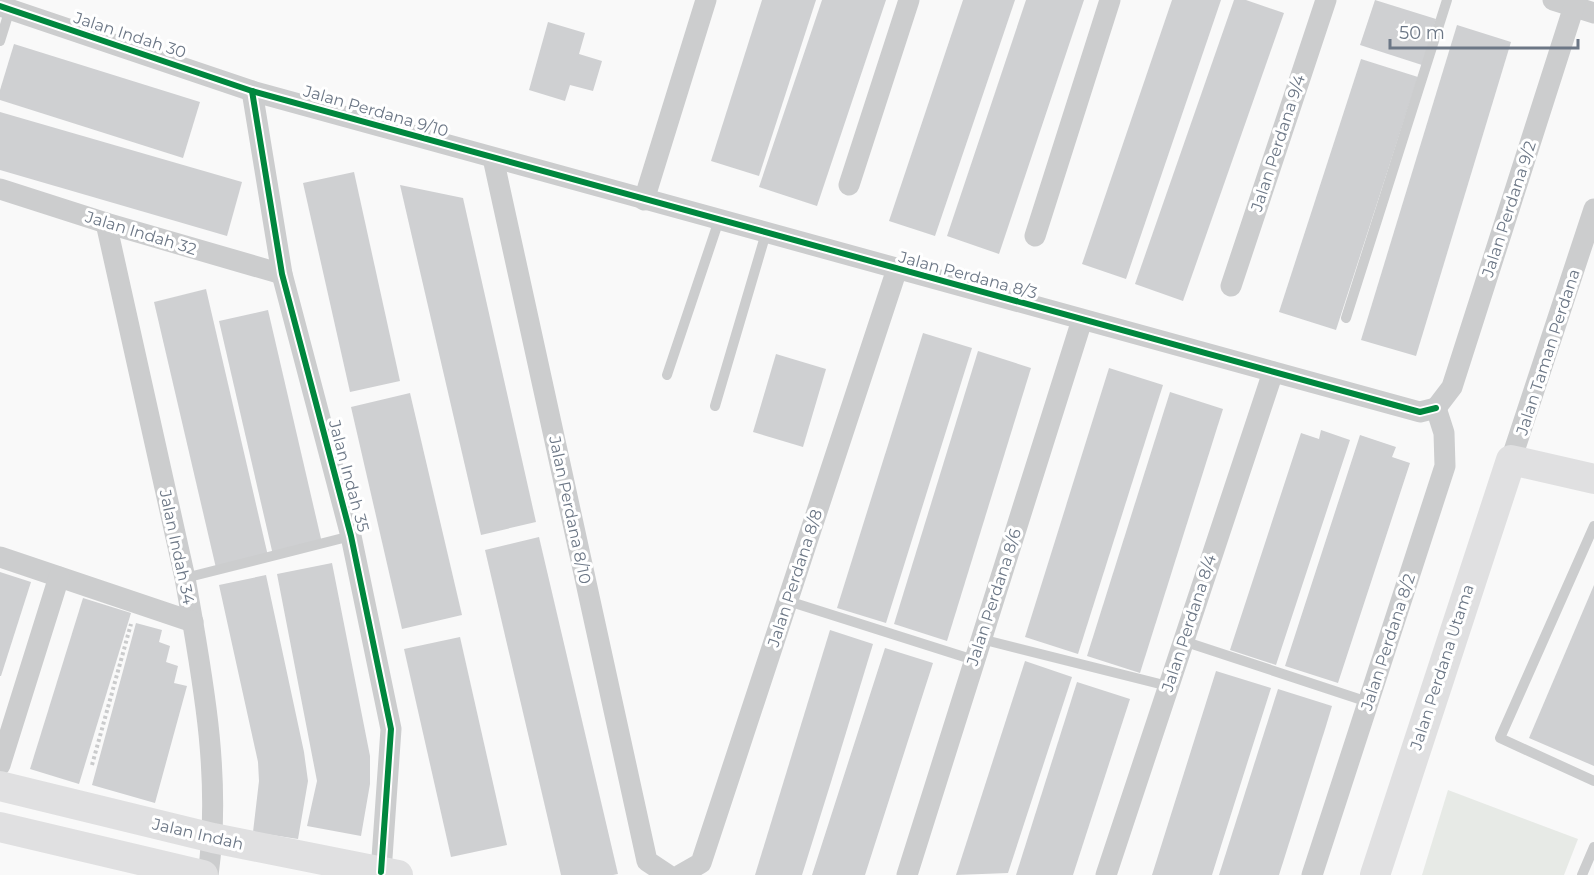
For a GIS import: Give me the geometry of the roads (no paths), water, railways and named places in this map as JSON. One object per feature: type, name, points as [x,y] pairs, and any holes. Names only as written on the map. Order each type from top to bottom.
[{"type":"street","points":[[644,200],[706,0]]},
{"type":"street","points":[[849,185],[909,0]]},
{"type":"street","points":[[1035,236],[1110,0]]},
{"type":"street","name":"Jalan Perdana 9/4","points":[[1231,286],[1326,0]]},
{"type":"street","points":[[1553,0],[1575,3],[1594,13]]},
{"type":"street","name":"Jalan Perdana 9/2","points":[[1436,408],[1452,387],[1575,3]]},
{"type":"street","name":"Jalan Indah 30","points":[[5,8],[252,90]]},
{"type":"street","name":"Jalan Perdana 9/10","points":[[252,90],[493,158]]},
{"type":"street","name":"Jalan Indah 35","points":[[252,90],[282,274],[351,536],[391,729],[390,874]]},
{"type":"street","name":"Jalan Perdana 8/3","points":[[493,158],[1420,412],[1436,408]]},
{"type":"street","name":"Jalan Perdana 8/10","points":[[493,158],[647,861],[668,875]]},
{"type":"street","name":"Jalan Indah 32","points":[[1,193],[282,274]]},
{"type":"street","name":"Jalan Taman Perdana","points":[[1511,460],[1594,208]]},
{"type":"street","name":"Jalan Indah 34","points":[[106,224],[193,622],[209,729],[213,838],[208,875]]},
{"type":"street","name":"Jalan Perdana 8/8","points":[[680,875],[701,863],[897,269]]},
{"type":"street","name":"Jalan Perdana 8/6","points":[[907,875],[1082,320]]},
{"type":"street","name":"Jalan Perdana 8/4","points":[[1106,875],[1273,372]]},
{"type":"street","name":"Jalan Perdana 8/2","points":[[1312,875],[1446,466],[1444,433],[1436,408]]},
{"type":"street","points":[[1511,460],[1594,479]]},
{"type":"street","name":"Jalan Perdana Utama","points":[[1375,875],[1511,460]]},
{"type":"street","points":[[0,557],[193,622]]},
{"type":"street","points":[[0,765],[59,577]]},
{"type":"street","name":"Jalan Indah","points":[[0,786],[213,838],[390,874]]},
{"type":"street","points":[[0,828],[203,875]]},
{"type":"lane","points":[[1346,318],[1447,0]]},
{"type":"lane","points":[[0,41],[5,8]]},
{"type":"lane","points":[[667,375],[719,220]]},
{"type":"lane","points":[[715,406],[766,233]]},
{"type":"lane","points":[[1594,526],[1500,738],[1594,781]]},
{"type":"lane","points":[[185,578],[351,536]]},
{"type":"lane","points":[[788,601],[974,660]]},
{"type":"lane","points":[[981,639],[1168,686]]},
{"type":"lane","points":[[1183,641],[1368,702]]},
{"type":"lane","points":[[1582,875],[1594,847]]}]
